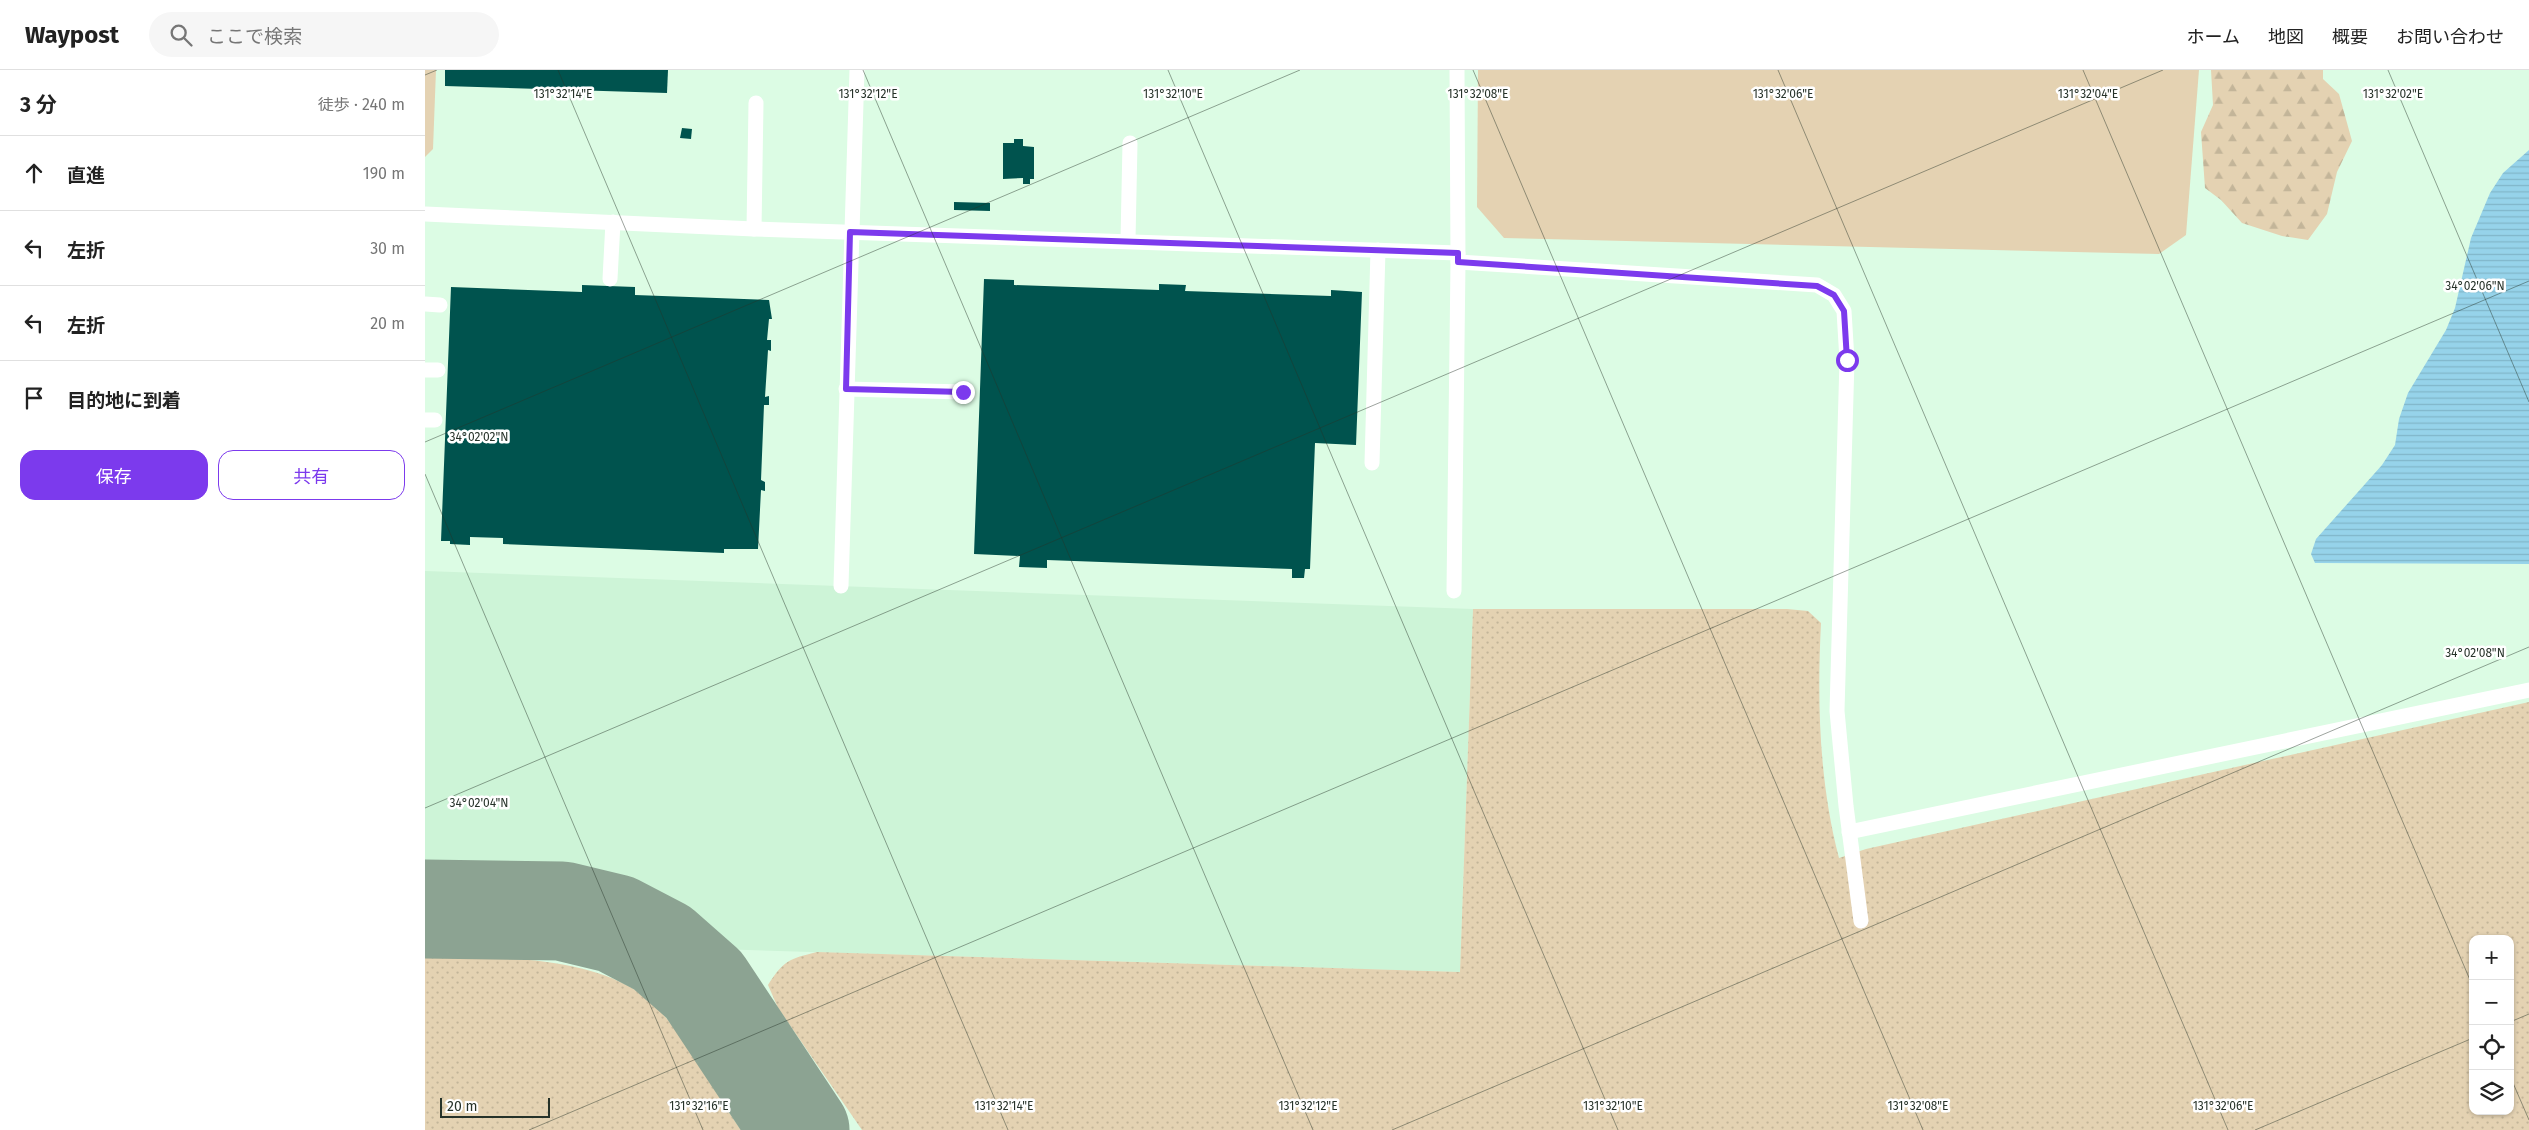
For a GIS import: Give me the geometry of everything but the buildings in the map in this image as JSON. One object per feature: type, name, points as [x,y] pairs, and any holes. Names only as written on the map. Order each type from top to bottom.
[{"type":"lane","points":[[841,586],[850,232],[857,70]]},
{"type":"lane","points":[[1454,590],[1458,258],[1457,70]]},
{"type":"lane","points":[[754,229],[756,103]]},
{"type":"lane","points":[[1128,240],[1130,143]]},
{"type":"lane","points":[[425,214],[754,229],[1128,240],[1378,250],[1817,286],[1834,295],[1844,311],[1847,340],[1837,711],[1849,832],[1861,921]]},
{"type":"lane","points":[[610,279],[613,222]]},
{"type":"lane","points":[[1371,463],[1378,250]]},
{"type":"lane","points":[[846,389],[963,392]]},
{"type":"lane","points":[[1849,832],[2529,690]]},
{"type":"shaded area","points":[[425,571],[1473,609],[1460,972],[425,940]]},
{"type":"green space","points":[[425,70],[436,70],[433,149],[425,157]]},
{"type":"green space","points":[[1478,70],[2199,70],[2186,235],[2159,254],[1504,238],[1477,207]]},
{"type":"green space","points":[[2211,70],[2323,70],[2323,79],[2339,94],[2352,141],[2337,172],[2327,214],[2308,240],[2282,236],[2242,223],[2221,200],[2205,188],[2201,132],[2213,105]]},
{"type":"green space","points":[[1473,609],[1787,609],[1808,611],[1821,623],[1819,682],[1823,771],[1832,829],[1839,858],[1866,849],[2529,702],[2529,1130],[862,1130],[778,1008],[768,985],[783,965],[793,959],[817,952],[1460,972]]},
{"type":"green space","points":[[425,955],[508,958],[567,965],[594,972],[620,982],[643,995],[669,1021],[741,1130],[425,1130]]},
{"type":"water","points":[[2529,150],[2529,564],[2315,563],[2311,554],[2316,539],[2382,465],[2395,445],[2399,419],[2408,393],[2446,330],[2455,308],[2471,238],[2490,193],[2503,173]]},
{"type":"taxiway","points":[[425,909],[562,911],[616,924],[662,948],[704,985],[800,1130]]},
{"type":"route","points":[[963,392],[846,389],[850,232],[1128,240],[1458,253],[1458,262],[1817,286],[1834,295],[1844,311],[1847,360]]}]
